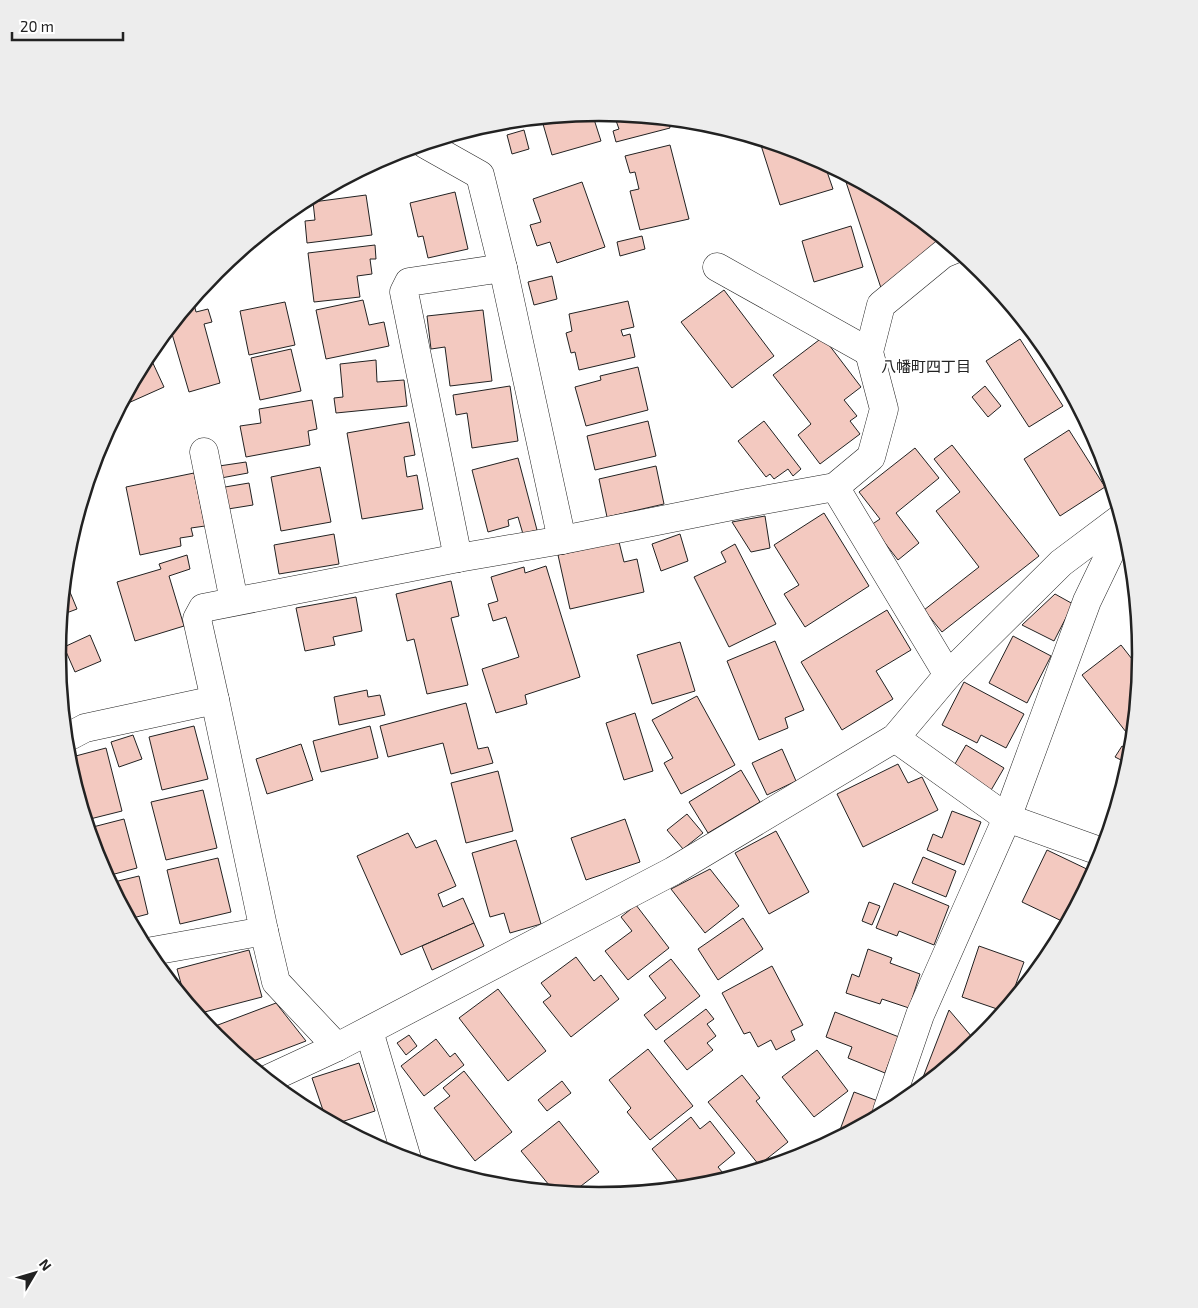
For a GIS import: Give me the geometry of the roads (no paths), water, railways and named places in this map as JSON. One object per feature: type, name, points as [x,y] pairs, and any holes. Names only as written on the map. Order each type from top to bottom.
[{"type":"street","points":[[433,148],[480,174],[503,268],[562,540]]},
{"type":"street","points":[[337,1047],[276,982],[197,618],[204,608],[835,487],[870,457],[884,409],[869,352],[881,305],[943,254],[948,252]]},
{"type":"street","points":[[717,267],[869,352]]},
{"type":"street","points":[[458,558],[404,292],[410,282],[503,268]]},
{"type":"street","points":[[204,452],[234,601]]},
{"type":"street","points":[[835,487],[948,675]]},
{"type":"street","points":[[274,1076],[369,1031],[673,871],[895,738],[948,675],[1061,563],[1115,522]]},
{"type":"street","points":[[890,1100],[920,1015],[1006,818],[1087,601],[1119,535]]},
{"type":"street","points":[[73,735],[85,728],[214,700]]},
{"type":"street","points":[[895,738],[1006,818],[1094,849]]},
{"type":"street","points":[[156,950],[264,931]]},
{"type":"street","points":[[369,1031],[404,1149]]},
{"type":"district","name":"八幡町四丁目","points":[[926,366]]}]
